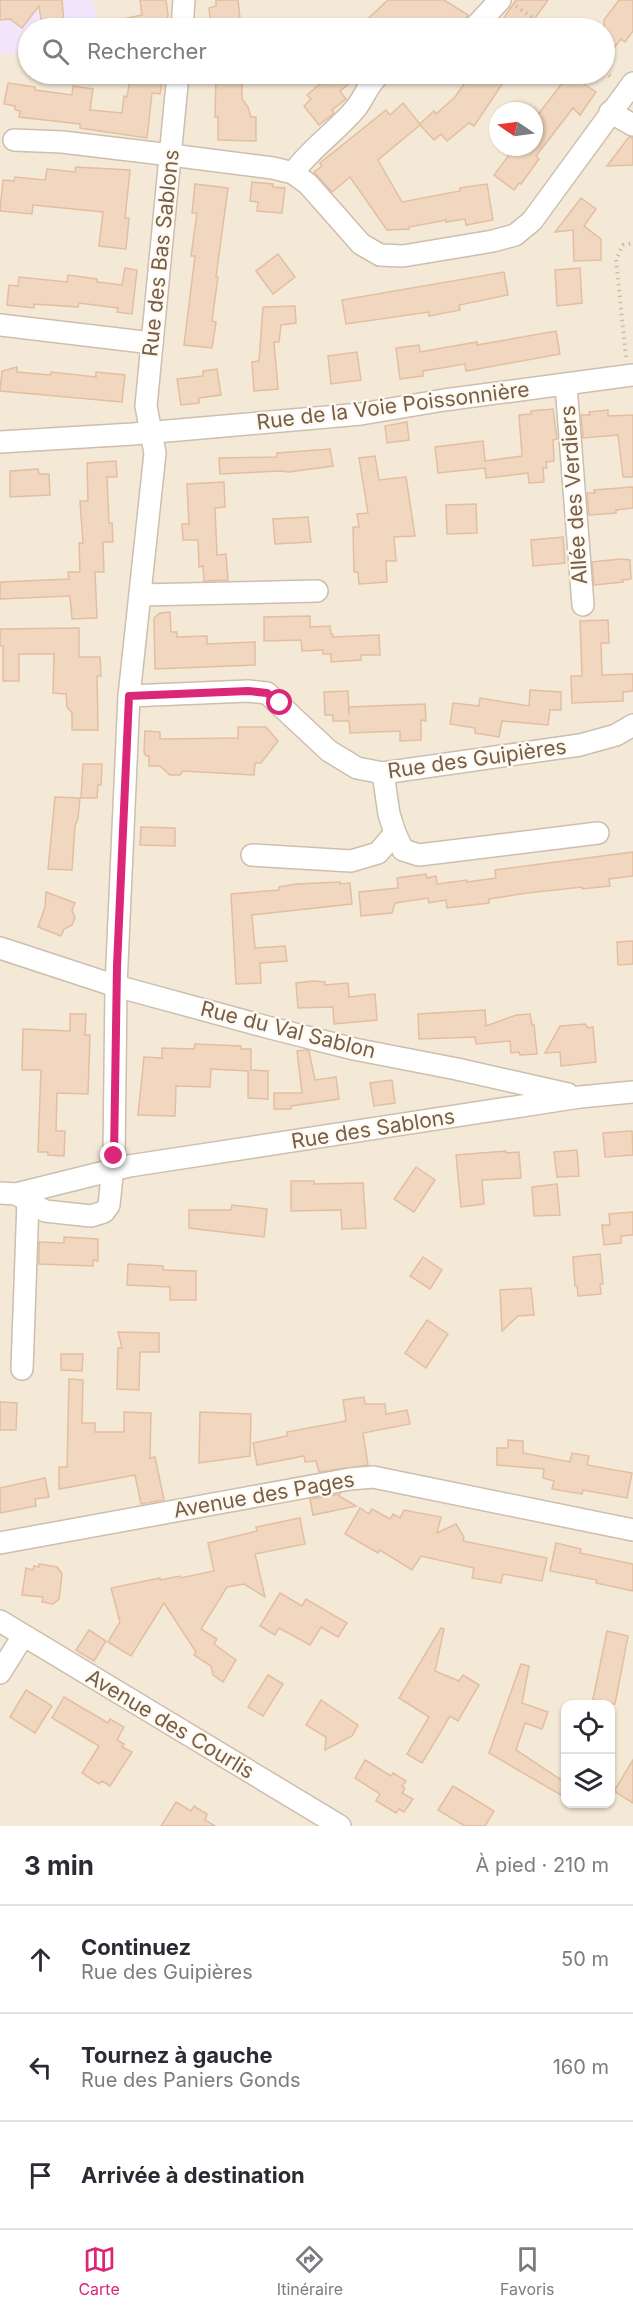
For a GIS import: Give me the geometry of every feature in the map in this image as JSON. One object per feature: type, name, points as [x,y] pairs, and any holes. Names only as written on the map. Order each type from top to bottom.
[{"type":"street","points":[[183,18],[184,0]]},
{"type":"street","points":[[487,18],[507,2]]},
{"type":"street","points":[[14,140],[62,142],[171,154],[273,168],[293,173],[308,184],[360,244],[380,255],[403,256],[493,241],[515,235],[532,221],[633,82]]},
{"type":"street","name":"Rue des Bas Sablons","points":[[113,1170],[116,986],[129,696],[155,453],[146,406],[177,84]]},
{"type":"street","points":[[293,173],[305,156],[355,109],[371,84]]},
{"type":"street","points":[[610,112],[633,124]]},
{"type":"street","points":[[0,325],[152,343]]},
{"type":"street","name":"Rue de la Voie Poissonnière","points":[[0,442],[361,414],[444,399],[630,375]]},
{"type":"street","name":"Allée des Verdiers","points":[[566,385],[583,605]]},
{"type":"street","points":[[140,595],[317,591]]},
{"type":"street","name":"Rue des Guipières","points":[[129,696],[248,691],[267,693],[329,751],[357,768],[383,773],[580,745],[616,735],[633,726]]},
{"type":"street","points":[[383,773],[389,814],[395,833],[403,850],[419,855],[598,833]]},
{"type":"street","points":[[252,855],[351,861],[378,853],[395,833]]},
{"type":"street","name":"Rue du Val Sablon","points":[[0,948],[116,986],[354,1049],[457,1069],[580,1097]]},
{"type":"street","name":"Rue des Sablons","points":[[15,1196],[113,1170],[580,1097],[633,1092]]},
{"type":"street","points":[[22,1369],[15,1196],[45,1211],[92,1216],[104,1212],[109,1205],[113,1170]]},
{"type":"street","name":"Avenue des Pages","points":[[0,1543],[350,1479],[373,1478],[633,1530]]},
{"type":"street","name":"Avenue des Courlis","points":[[0,1621],[340,1826]]},
{"type":"street","points":[[0,1673],[23,1636]]},
{"type":"path","points":[[507,2],[532,18]]},
{"type":"path","points":[[630,375],[616,259],[623,244],[633,243]]},
{"type":"shaded area","points":[[0,0],[633,0],[633,1826],[0,1826]]},
{"type":"shaded area","points":[[0,0],[93,0],[97,18],[18,18],[18,52],[0,55]]},
{"type":"building","points":[[0,0],[62,0],[64,18],[41,18],[39,6],[30,18],[18,18],[18,25],[10,19],[0,20]]},
{"type":"building","points":[[140,0],[166,0],[168,18],[128,18],[142,15]]},
{"type":"building","points":[[216,0],[238,0],[240,18],[210,18],[209,8],[216,6]]},
{"type":"building","points":[[388,0],[444,0],[468,15],[466,18],[369,18]]},
{"type":"building","points":[[516,0],[548,0],[535,18],[504,18]]},
{"type":"building","points":[[619,0],[633,0],[633,31],[625,42],[621,39],[615,47],[615,18],[606,18]]},
{"type":"building","points":[[8,83],[35,87],[35,90],[72,95],[73,86],[93,89],[90,110],[122,113],[124,96],[127,97],[129,84],[162,84],[160,94],[152,93],[147,138],[80,128],[80,124],[19,117],[20,111],[15,110],[15,106],[4,104]]},
{"type":"building","points":[[216,84],[242,84],[242,99],[251,117],[256,117],[256,141],[218,140],[218,117],[215,117]]},
{"type":"building","points":[[320,84],[349,84],[340,91],[346,99],[319,125],[304,106],[311,99],[307,95]]},
{"type":"building","points":[[464,84],[502,84],[474,126],[469,123],[447,141],[441,134],[434,140],[420,125],[378,160],[402,202],[487,184],[493,220],[466,225],[465,219],[446,222],[446,220],[409,227],[409,229],[387,230],[350,177],[332,192],[314,172],[322,166],[320,163],[386,110],[390,115],[403,103],[420,124],[434,111],[436,114],[455,97]]},
{"type":"building","points":[[561,84],[584,84],[596,92],[580,115],[573,108],[543,147],[543,108]]},
{"type":"building","points":[[629,137],[633,138],[633,165],[607,166]]},
{"type":"building","points":[[508,156],[536,156],[539,159],[514,190],[494,175]]},
{"type":"building","points":[[76,167],[130,170],[125,218],[129,218],[126,249],[99,246],[103,212],[33,205],[32,214],[0,211],[3,180],[14,181],[15,177],[45,180],[47,169],[75,172]]},
{"type":"building","points":[[252,182],[285,188],[282,213],[257,211],[258,202],[250,201]]},
{"type":"building","points":[[195,184],[228,188],[216,277],[218,277],[212,321],[216,322],[212,348],[184,345],[195,256],[191,256],[197,213],[192,213]]},
{"type":"building","points":[[581,198],[596,209],[584,226],[601,239],[601,260],[574,261],[573,230],[555,232]]},
{"type":"building","points":[[278,254],[295,277],[273,294],[256,271]]},
{"type":"building","points":[[125,268],[137,270],[132,314],[117,312],[118,308],[79,303],[78,307],[34,304],[34,308],[7,305],[9,285],[18,286],[19,277],[67,282],[68,275],[122,285]]},
{"type":"building","points":[[580,268],[582,303],[557,306],[555,270]]},
{"type":"building","points":[[504,272],[508,295],[459,305],[460,310],[429,316],[429,312],[346,324],[342,300]]},
{"type":"building","points":[[295,306],[296,323],[281,325],[279,342],[274,342],[278,389],[254,391],[252,362],[259,361],[263,307]]},
{"type":"building","points":[[556,331],[560,354],[466,371],[465,364],[423,371],[423,376],[400,379],[396,348],[419,345],[420,352]]},
{"type":"building","points":[[357,352],[361,380],[331,384],[328,356]]},
{"type":"building","points":[[17,367],[17,372],[50,375],[51,372],[96,377],[96,372],[125,375],[122,402],[0,391],[2,371]]},
{"type":"building","points":[[217,369],[221,395],[199,398],[199,403],[181,405],[177,379],[203,376],[203,371]]},
{"type":"building","points":[[553,409],[557,439],[553,440],[554,461],[546,462],[547,468],[543,468],[544,482],[529,483],[528,473],[486,478],[485,468],[438,473],[435,447],[483,441],[485,461],[522,456],[519,415],[531,414],[531,411]]},
{"type":"building","points":[[608,410],[608,416],[633,415],[633,477],[623,477],[618,435],[583,438],[581,415]]},
{"type":"building","points":[[407,422],[409,440],[387,443],[385,426]]},
{"type":"building","points":[[330,449],[333,466],[289,472],[220,474],[219,458],[277,457],[277,453]]},
{"type":"building","points":[[375,456],[379,480],[406,477],[415,536],[394,537],[396,561],[386,561],[387,582],[359,584],[358,572],[354,572],[353,527],[359,527],[357,514],[368,513],[359,458]]},
{"type":"building","points":[[116,461],[117,477],[107,477],[109,523],[112,523],[113,542],[103,542],[104,572],[95,572],[97,618],[72,619],[70,596],[0,599],[0,582],[69,579],[68,572],[80,572],[79,543],[83,543],[80,501],[88,501],[87,463]]},
{"type":"building","points":[[38,469],[39,474],[49,474],[50,495],[10,497],[10,471]]},
{"type":"building","points":[[224,482],[225,507],[215,508],[217,555],[226,554],[228,580],[204,581],[203,566],[199,567],[198,540],[183,540],[182,524],[189,524],[187,484]]},
{"type":"building","points":[[633,487],[633,508],[616,510],[616,513],[589,515],[587,493],[595,493],[594,490]]},
{"type":"building","points":[[476,504],[477,533],[447,534],[446,505]]},
{"type":"building","points":[[308,517],[311,542],[275,544],[273,519]]},
{"type":"building","points":[[563,537],[565,563],[533,566],[531,540]]},
{"type":"building","points":[[630,560],[631,579],[594,585],[592,562]]},
{"type":"building","points":[[170,612],[171,632],[177,632],[177,637],[207,636],[207,644],[255,642],[255,665],[155,669],[154,618],[160,613]]},
{"type":"building","points":[[310,616],[310,627],[330,626],[333,637],[379,635],[380,655],[361,655],[361,660],[331,662],[331,654],[323,654],[323,650],[302,651],[301,640],[264,641],[264,617]]},
{"type":"building","points":[[608,620],[609,643],[601,643],[602,675],[633,674],[633,691],[623,692],[623,701],[572,703],[571,676],[582,676],[580,621]]},
{"type":"building","points":[[79,628],[79,657],[100,657],[101,676],[97,676],[98,730],[72,730],[72,713],[67,707],[66,694],[53,693],[54,654],[19,654],[19,681],[3,681],[3,646],[0,646],[0,629]]},
{"type":"building","points":[[530,690],[561,692],[561,710],[550,710],[548,725],[502,721],[499,737],[475,733],[475,728],[450,724],[453,703],[479,706],[480,698],[529,706]]},
{"type":"building","points":[[348,691],[349,715],[349,707],[425,704],[426,721],[421,720],[421,740],[400,741],[400,731],[350,733],[349,721],[333,721],[333,715],[325,715],[324,692]]},
{"type":"building","points":[[238,727],[266,727],[278,741],[261,763],[255,763],[254,775],[183,771],[180,775],[170,775],[160,766],[149,766],[149,756],[146,756],[144,752],[145,731],[160,732],[160,739],[238,738]]},
{"type":"building","points":[[83,764],[102,764],[101,785],[98,785],[97,798],[81,798]]},
{"type":"building","points":[[55,797],[80,798],[75,826],[72,870],[48,869]]},
{"type":"building","points":[[141,827],[175,828],[175,846],[140,845]]},
{"type":"building","points":[[633,852],[633,876],[609,879],[610,886],[527,893],[489,899],[489,903],[447,908],[446,900],[429,903],[428,898],[395,903],[392,913],[361,916],[359,892],[398,888],[397,878],[426,874],[427,878],[436,876],[437,884],[467,880],[467,882],[496,878],[495,870]]},
{"type":"building","points":[[340,882],[340,884],[350,883],[352,904],[252,915],[255,948],[285,946],[287,961],[260,963],[261,983],[236,984],[231,894],[279,890],[279,887],[297,884]]},
{"type":"building","points":[[46,892],[75,903],[72,910],[75,918],[72,925],[64,929],[61,936],[38,927],[45,907]]},
{"type":"building","points":[[633,941],[633,964],[618,965],[617,942]]},
{"type":"building","points":[[325,982],[325,985],[348,983],[349,997],[375,994],[377,1020],[334,1024],[333,1007],[298,1008],[296,983]]},
{"type":"building","points":[[485,1010],[486,1026],[516,1015],[530,1014],[532,1025],[534,1025],[537,1054],[511,1053],[510,1041],[476,1044],[475,1037],[419,1039],[418,1014]]},
{"type":"building","points":[[70,1014],[86,1014],[85,1035],[90,1035],[88,1094],[57,1093],[56,1131],[65,1131],[64,1156],[48,1155],[48,1152],[38,1152],[41,1070],[22,1070],[23,1029],[70,1031]]},
{"type":"building","points":[[585,1024],[588,1028],[593,1027],[596,1062],[561,1066],[560,1052],[545,1053],[560,1026]]},
{"type":"building","points":[[195,1044],[241,1046],[241,1049],[251,1049],[251,1070],[268,1071],[268,1099],[248,1098],[248,1071],[211,1069],[210,1087],[176,1086],[175,1116],[138,1115],[144,1057],[162,1058],[162,1048],[194,1049]]},
{"type":"building","points":[[297,1051],[309,1051],[315,1080],[336,1077],[339,1099],[291,1106],[291,1109],[274,1109],[274,1093],[302,1093]]},
{"type":"building","points":[[392,1080],[395,1103],[374,1106],[370,1083]]},
{"type":"building","points":[[632,1131],[633,1155],[605,1157],[603,1133]]},
{"type":"building","points":[[577,1150],[579,1176],[557,1177],[554,1152]]},
{"type":"building","points":[[506,1151],[506,1153],[519,1152],[521,1178],[482,1180],[484,1204],[461,1207],[456,1155]]},
{"type":"building","points":[[416,1167],[435,1180],[414,1212],[394,1199]]},
{"type":"building","points":[[291,1181],[314,1181],[314,1184],[363,1183],[366,1228],[342,1229],[341,1210],[291,1211]]},
{"type":"building","points":[[557,1184],[560,1215],[534,1216],[532,1187]]},
{"type":"building","points":[[232,1205],[267,1209],[264,1237],[189,1228],[189,1210],[231,1210]]},
{"type":"building","points":[[633,1212],[633,1235],[621,1236],[621,1243],[604,1245],[602,1225],[610,1225],[609,1214]]},
{"type":"building","points":[[64,1237],[98,1239],[98,1261],[93,1260],[93,1266],[39,1264],[39,1242],[64,1243]]},
{"type":"building","points":[[600,1254],[603,1284],[600,1284],[601,1294],[578,1296],[573,1257]]},
{"type":"building","points":[[423,1257],[442,1270],[430,1289],[410,1276]]},
{"type":"building","points":[[128,1264],[163,1266],[163,1270],[196,1271],[196,1300],[170,1300],[170,1287],[127,1285]]},
{"type":"building","points":[[531,1288],[534,1315],[518,1316],[502,1331],[500,1290]]},
{"type":"building","points":[[427,1320],[448,1334],[426,1368],[405,1353]]},
{"type":"building","points":[[118,1332],[159,1333],[159,1352],[140,1352],[139,1390],[117,1389],[118,1348],[122,1348]]},
{"type":"building","points":[[61,1354],[83,1354],[82,1371],[61,1370]]},
{"type":"building","points":[[69,1379],[83,1380],[82,1423],[95,1423],[95,1432],[124,1432],[124,1412],[151,1413],[150,1458],[155,1457],[164,1500],[141,1504],[135,1475],[59,1489],[59,1467],[67,1467]]},
{"type":"building","points":[[364,1397],[365,1404],[385,1404],[386,1414],[407,1410],[410,1424],[363,1433],[368,1465],[319,1472],[316,1461],[305,1462],[304,1456],[257,1465],[253,1443],[287,1436],[287,1432],[346,1421],[343,1400]]},
{"type":"building","points":[[0,1402],[17,1403],[16,1430],[0,1430]]},
{"type":"building","points":[[200,1412],[251,1414],[250,1456],[199,1463]]},
{"type":"building","points":[[508,1440],[523,1441],[523,1453],[570,1462],[572,1453],[589,1456],[587,1465],[632,1473],[627,1498],[583,1490],[582,1494],[552,1489],[554,1481],[543,1478],[544,1469],[497,1465],[497,1448],[508,1448]]},
{"type":"building","points":[[45,1478],[49,1497],[35,1499],[36,1506],[0,1513],[0,1488]]},
{"type":"building","points":[[340,1494],[339,1496],[356,1506],[313,1515],[310,1499]]},
{"type":"building","points":[[360,1508],[369,1514],[372,1509],[390,1519],[393,1514],[400,1518],[404,1510],[441,1517],[437,1533],[456,1524],[464,1537],[463,1541],[547,1558],[542,1581],[503,1574],[501,1583],[472,1578],[474,1568],[421,1556],[412,1570],[380,1550],[378,1553],[345,1534]]},
{"type":"building","points":[[300,1518],[305,1544],[255,1554],[265,1597],[244,1584],[227,1587],[201,1629],[217,1639],[214,1644],[236,1660],[223,1682],[213,1675],[211,1666],[194,1655],[196,1652],[164,1603],[131,1656],[108,1642],[120,1622],[111,1588],[160,1578],[160,1580],[180,1576],[181,1578],[214,1571],[208,1543],[257,1531],[256,1527]]},
{"type":"building","points":[[556,1543],[581,1549],[580,1553],[633,1564],[633,1591],[596,1583],[597,1580],[550,1571]]},
{"type":"building","points":[[39,1564],[57,1567],[62,1574],[59,1599],[53,1604],[42,1602],[43,1597],[22,1595],[26,1568],[33,1570],[34,1566],[39,1567]]},
{"type":"building","points":[[280,1593],[302,1606],[306,1599],[347,1623],[338,1637],[321,1627],[310,1645],[279,1628],[275,1635],[260,1626]]},
{"type":"building","points":[[441,1628],[444,1629],[435,1671],[459,1681],[463,1675],[479,1685],[458,1721],[450,1716],[422,1763],[407,1754],[429,1717],[399,1698]]},
{"type":"building","points":[[89,1630],[106,1641],[94,1661],[76,1650]]},
{"type":"building","points":[[607,1631],[628,1636],[615,1704],[615,1700],[593,1700]]},
{"type":"building","points":[[521,1664],[529,1666],[522,1703],[548,1712],[542,1729],[525,1723],[516,1750],[561,1780],[561,1795],[489,1753]]},
{"type":"building","points":[[268,1675],[283,1684],[263,1716],[248,1707]]},
{"type":"building","points":[[26,1690],[52,1706],[35,1733],[10,1717]]},
{"type":"building","points":[[64,1697],[108,1723],[110,1719],[124,1727],[117,1740],[124,1744],[122,1747],[132,1752],[110,1786],[102,1781],[99,1784],[82,1773],[99,1746],[52,1718]]},
{"type":"building","points":[[321,1700],[358,1725],[352,1736],[325,1750],[326,1737],[306,1725]]},
{"type":"building","points":[[365,1760],[391,1776],[393,1773],[406,1781],[402,1786],[405,1788],[402,1793],[413,1799],[404,1812],[399,1809],[396,1813],[376,1801],[380,1794],[355,1778]]},
{"type":"building","points":[[633,1760],[633,1803],[615,1792]]},
{"type":"building","points":[[453,1786],[494,1811],[485,1826],[465,1826],[438,1810]]},
{"type":"building","points":[[176,1802],[191,1811],[194,1806],[207,1814],[205,1820],[215,1826],[161,1826]]},
{"type":"route","points":[[114,1156],[117,966],[129,696],[248,691],[267,693],[280,703]]}]
